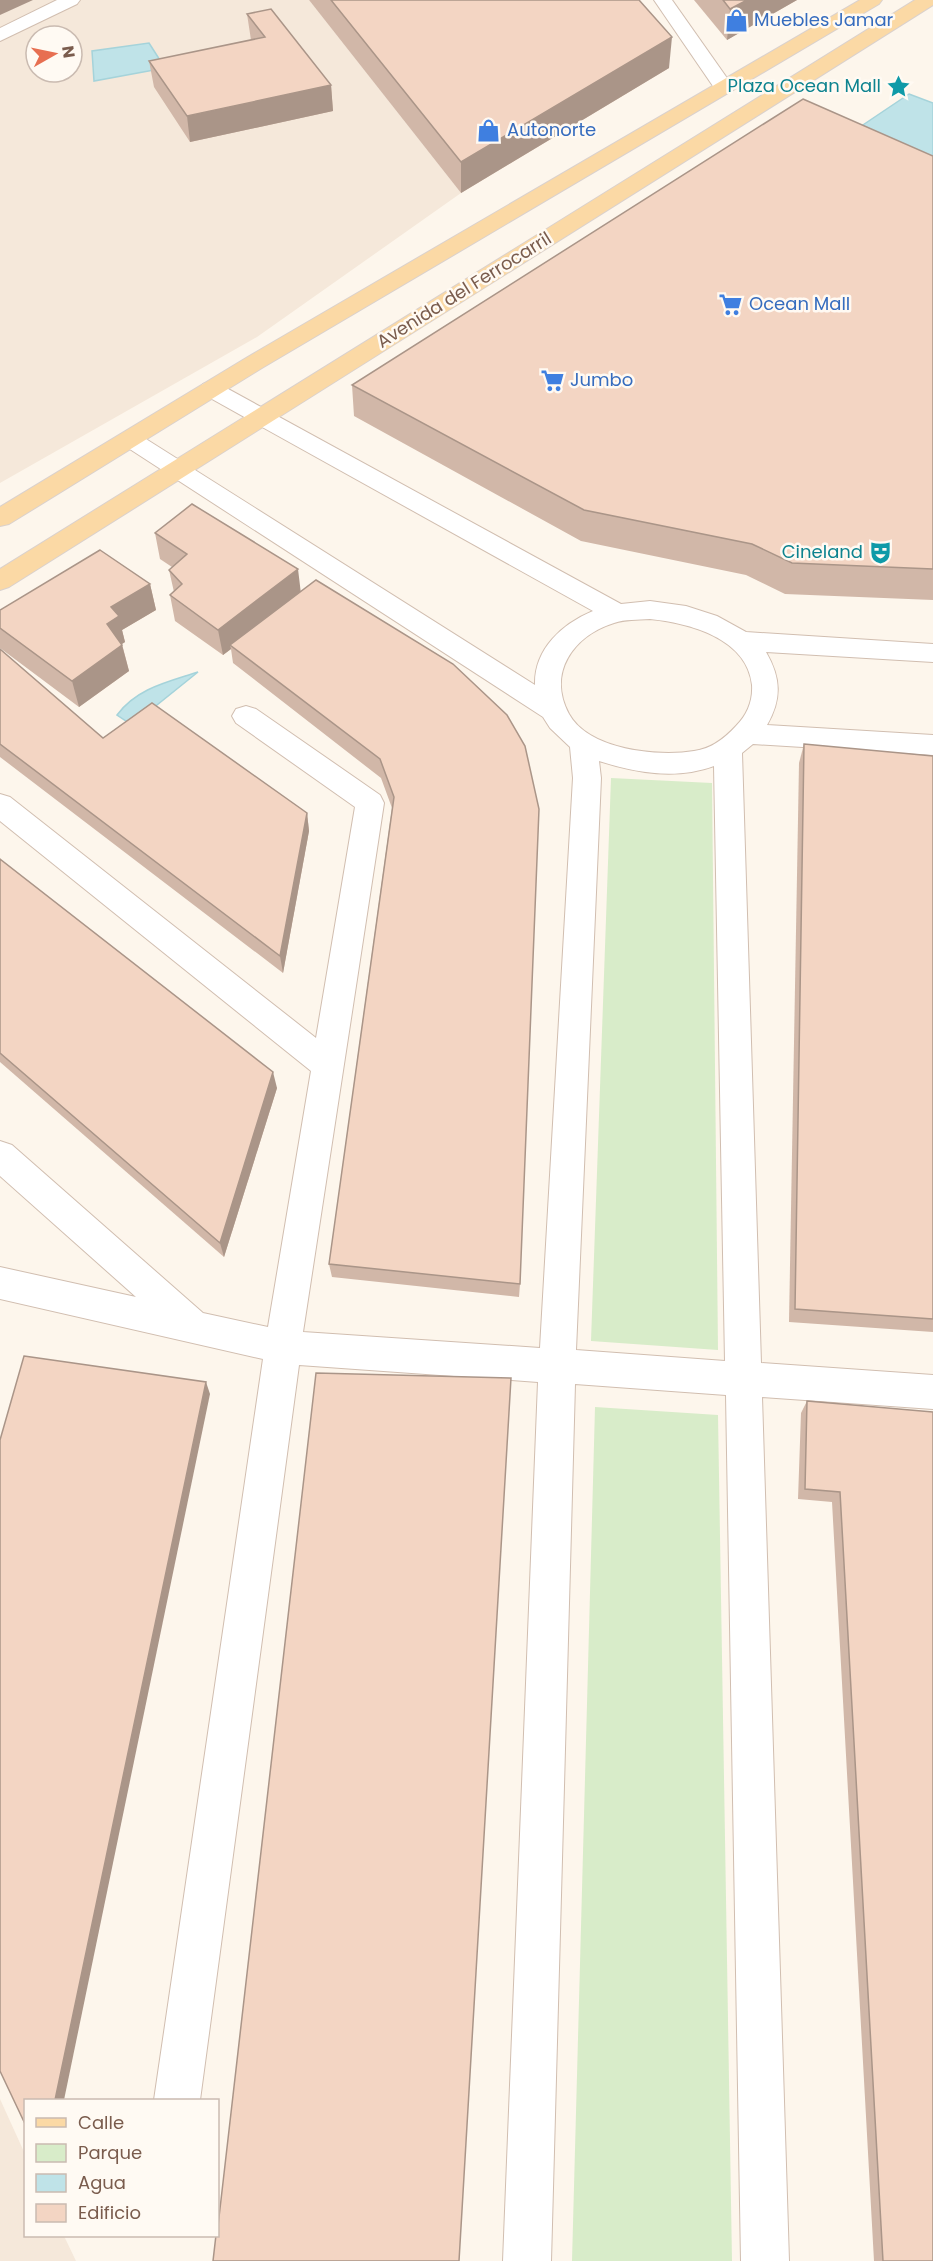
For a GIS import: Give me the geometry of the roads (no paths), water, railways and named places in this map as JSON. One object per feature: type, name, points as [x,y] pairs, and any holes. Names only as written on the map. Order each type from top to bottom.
[{"type":"main road","name":"Avenida del Ferrocarril","points":[[0,518],[211,389],[873,0]]},
{"type":"main road","name":"Avenida del Ferrocarril","points":[[0,581],[928,0]]},
{"type":"street","points":[[0,34],[71,0]]},
{"type":"street","points":[[663,0],[724,88]]},
{"type":"street","points":[[211,389],[617,613]]},
{"type":"street","points":[[130,439],[555,711]]},
{"type":"street","points":[[650,610],[684,613],[715,624],[741,641],[759,663],[766,687],[763,712],[738,742],[701,760],[670,765],[639,763],[609,755],[583,741],[566,727],[555,711],[547,686],[550,662],[564,640],[587,624],[617,613],[650,610]]},
{"type":"street","points":[[741,641],[933,653]]},
{"type":"street","points":[[177,2099],[283,1347],[370,802],[246,717]]},
{"type":"street","points":[[527,2261],[557,1365],[587,778],[583,741]]},
{"type":"street","points":[[738,742],[933,745]]},
{"type":"street","points":[[738,742],[743,1379],[765,2261]]},
{"type":"street","points":[[0,805],[328,1066]]},
{"type":"street","points":[[0,1155],[194,1327]]},
{"type":"street","points":[[0,1283],[283,1347],[933,1392]]},
{"type":"water","points":[[149,43],[165,68],[94,81],[92,51]]},
{"type":"water","points":[[909,94],[933,103],[933,161],[851,133]]},
{"type":"water","points":[[198,672],[132,725],[117,715],[134,698],[144,692]]},
{"type":"place","name":"Muebles Jamar","points":[[736,20]]},
{"type":"place","name":"Plaza Ocean Mall","points":[[899,86]]},
{"type":"place","name":"Autonorte","points":[[489,130]]},
{"type":"place","name":"Ocean Mall","points":[[731,304]]},
{"type":"place","name":"Jumbo","points":[[552,380]]},
{"type":"place","name":"Cineland","points":[[881,552]]}]
